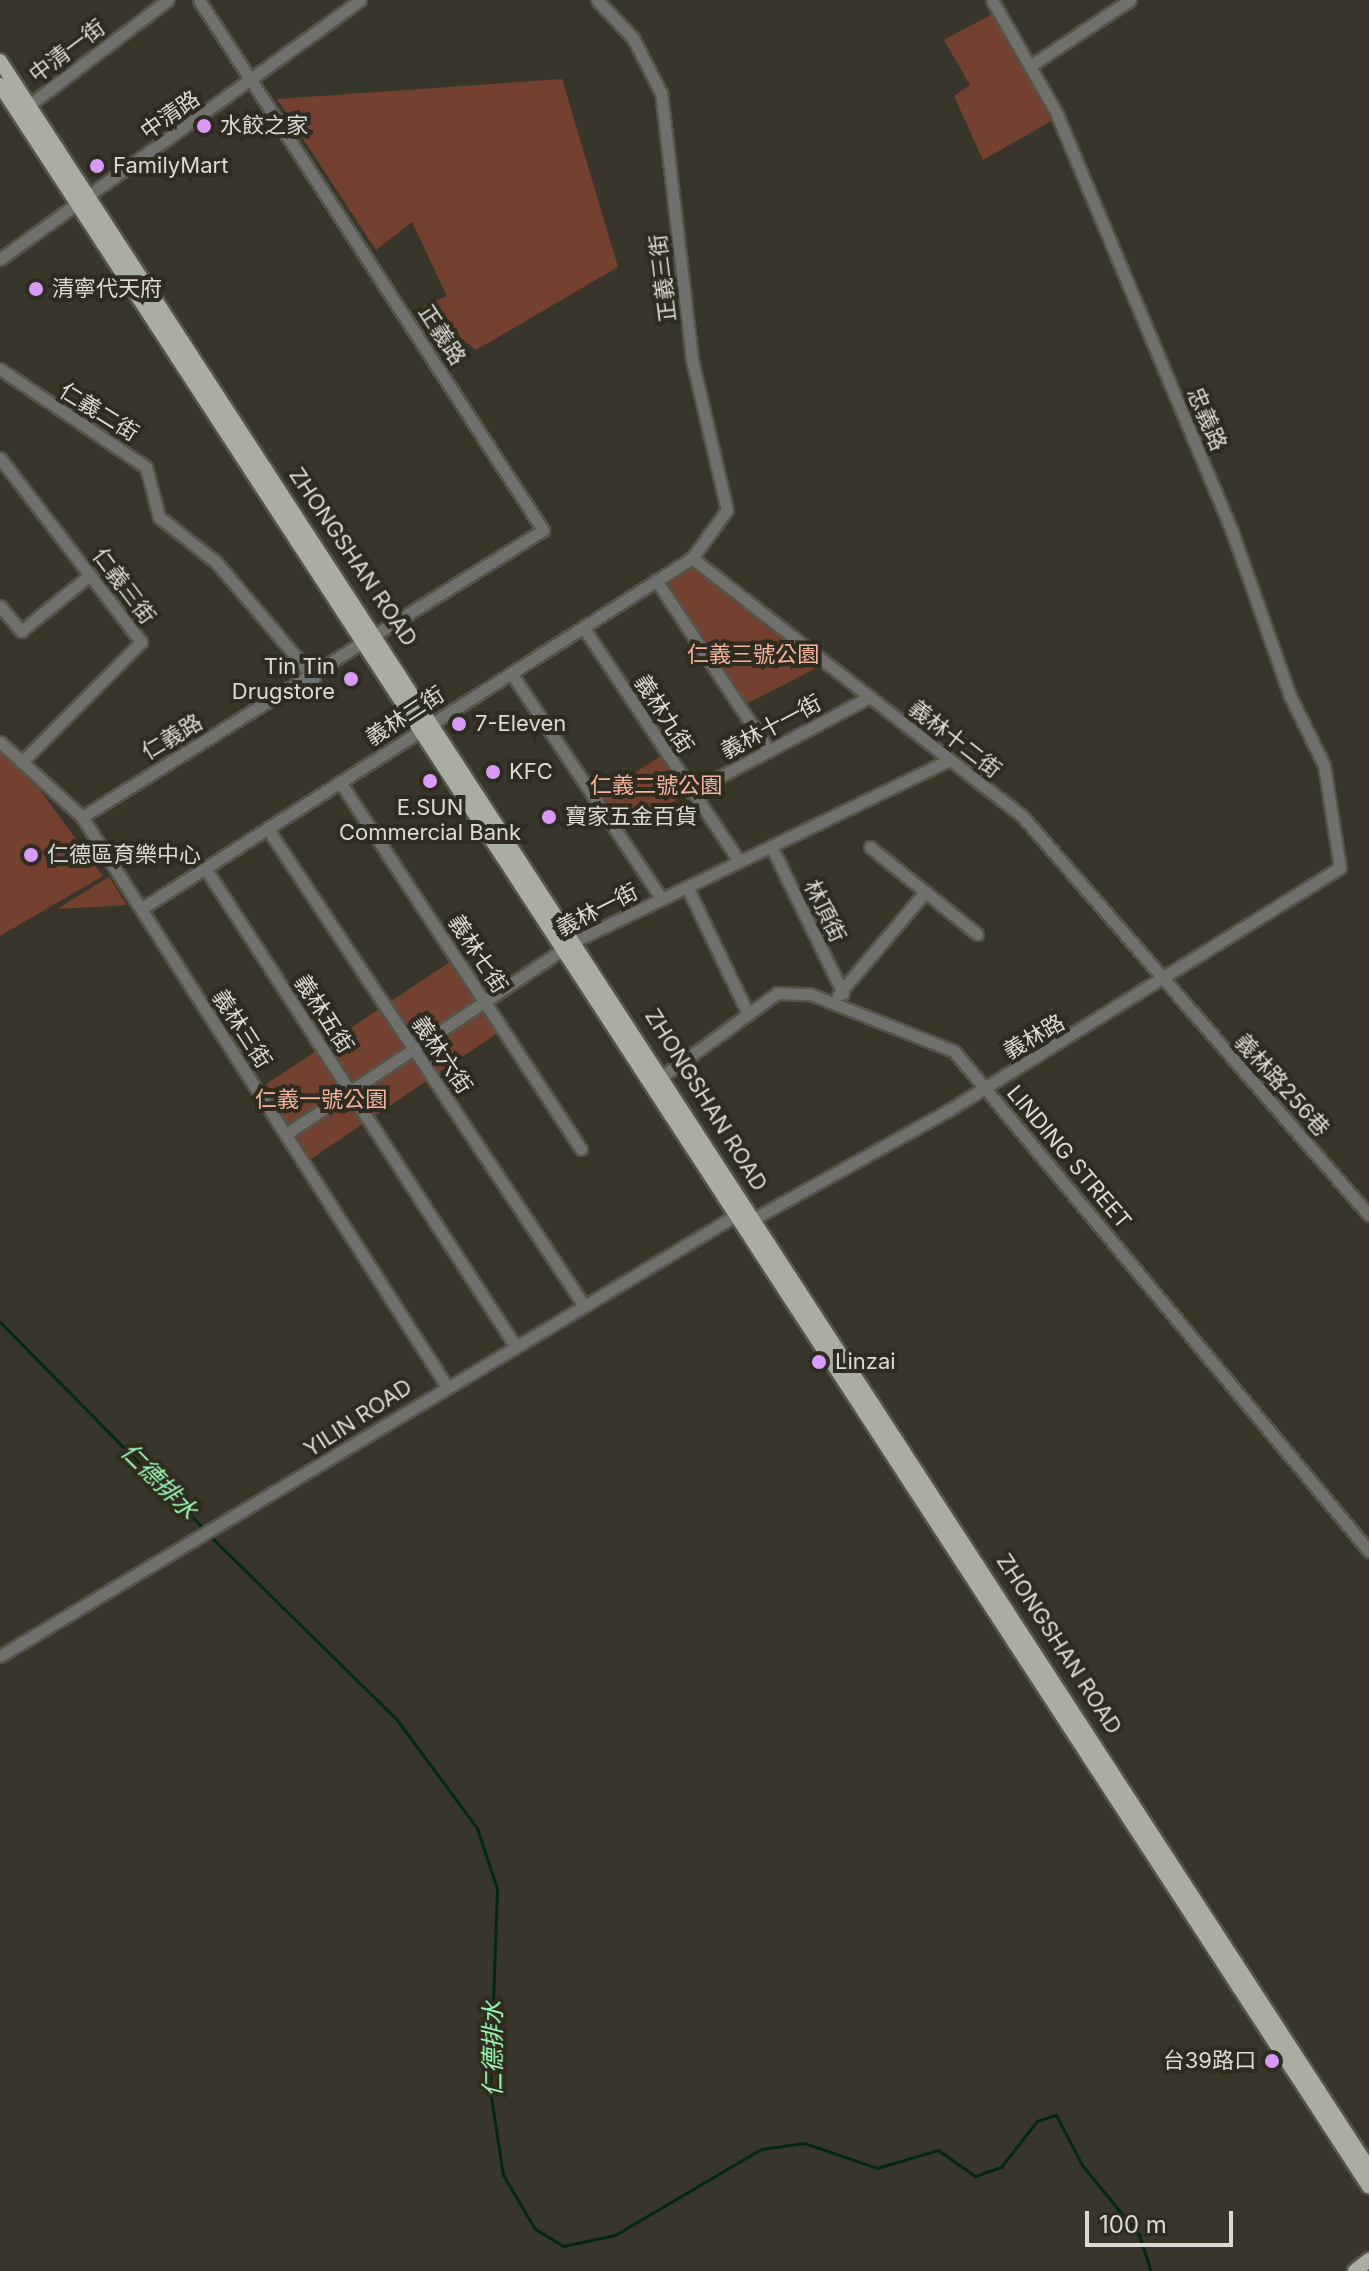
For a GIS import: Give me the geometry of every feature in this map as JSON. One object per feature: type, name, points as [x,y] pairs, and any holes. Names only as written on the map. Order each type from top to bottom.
[{"type":"main road","name":"ZHONGSHAN ROAD","points":[[0,61],[29,105],[83,201]]},
{"type":"main road","name":"ZHONGSHAN ROAD","points":[[0,85],[83,201],[430,724],[659,1079],[755,1218],[1369,2168]]},
{"type":"main road","name":"ZHONGSHAN ROAD","points":[[659,1079],[738,1214],[1369,2187]]},
{"type":"main road","points":[[1355,2271],[1369,2260]]},
{"type":"street","name":"中清一街","points":[[29,105],[168,0]]},
{"type":"street","name":"正義路","points":[[199,0],[542,524],[538,535],[374,640]]},
{"type":"street","name":"中清路","points":[[0,259],[252,81],[360,0]]},
{"type":"street","name":"正義三街","points":[[597,0],[633,38],[661,93],[692,359],[727,510],[692,558]]},
{"type":"street","name":"忠義路","points":[[992,0],[1033,64],[1324,765],[1340,868]]},
{"type":"street","points":[[1033,64],[1130,0]]},
{"type":"street","name":"仁義二街","points":[[0,369],[146,467],[159,517],[216,562],[314,678]]},
{"type":"street","name":"仁義三街","points":[[0,458],[141,642],[21,763]]},
{"type":"street","name":"義林二街","points":[[141,909],[692,558]]},
{"type":"street","name":"義林十二街","points":[[692,558],[1023,817],[1165,982]]},
{"type":"street","points":[[0,606],[21,631],[90,575]]},
{"type":"street","points":[[656,580],[769,751]]},
{"type":"street","name":"義林九街","points":[[583,627],[739,861]]},
{"type":"street","name":"仁義路","points":[[82,817],[374,640]]},
{"type":"street","points":[[511,673],[662,899]]},
{"type":"street","name":"義林十一街","points":[[691,792],[870,697]]},
{"type":"street","points":[[0,742],[82,817]]},
{"type":"street","name":"義林一街","points":[[286,1134],[571,944],[950,760]]},
{"type":"street","name":"義林七街","points":[[340,782],[581,1149]]},
{"type":"street","name":"義林三街","points":[[82,817],[446,1385]]},
{"type":"street","name":"義林六街","points":[[267,828],[583,1304]]},
{"type":"street","name":"林頂街","points":[[771,846],[843,993]]},
{"type":"street","points":[[870,847],[977,934]]},
{"type":"street","name":"義林五街","points":[[205,868],[514,1344]]},
{"type":"street","name":"義林路","points":[[755,1218],[1165,982],[1340,868]]},
{"type":"street","points":[[687,887],[748,1014]]},
{"type":"street","name":"林頂街","points":[[827,1001],[843,993],[925,892]]},
{"type":"street","name":"義林路256巷","points":[[1165,982],[1369,1215]]},
{"type":"street","name":"LINDING STREET","points":[[659,1079],[777,993],[827,1001],[954,1051],[1369,1551]]},
{"type":"street","points":[[738,1214],[755,1218]]},
{"type":"street","name":"YILIN ROAD","points":[[0,1656],[266,1501],[446,1385],[738,1214]]},
{"type":"green space","points":[[996,12],[1053,120],[983,160],[954,96],[970,85],[944,40]]},
{"type":"green space","points":[[562,79],[618,267],[476,350],[422,307],[447,296],[412,222],[376,250],[277,99]]},
{"type":"green space","name":"仁義三號公園","points":[[692,558],[826,663],[740,707],[656,580]]},
{"type":"green space","points":[[0,748],[32,779],[103,876],[0,936]]},
{"type":"green space","name":"仁義二號公園","points":[[666,753],[691,792],[616,832],[594,798]]},
{"type":"green space","points":[[109,877],[127,905],[57,909]]},
{"type":"green space","name":"仁義一號公園","points":[[453,960],[499,1032],[308,1161],[259,1089]]},
{"type":"waterway","name":"仁德排水","points":[[0,1322],[205,1530]]},
{"type":"waterway","name":"仁德排水","points":[[210,1536],[397,1720],[477,1828],[497,1889],[490,2090],[503,2175],[535,2229],[563,2246],[615,2235],[761,2149],[804,2143],[877,2168],[938,2150],[975,2176],[1001,2167],[1037,2121],[1056,2115],[1082,2165],[1139,2235],[1151,2271]]},
{"type":"place","name":"水餃之家","points":[[204,126]]},
{"type":"place","name":"FamilyMart","points":[[97,166]]},
{"type":"place","name":"清寧代天府","points":[[36,289]]},
{"type":"place","name":"Tin Tin Drugstore","points":[[351,679]]},
{"type":"place","name":"7-Eleven","points":[[459,724]]},
{"type":"place","name":"KFC","points":[[493,772]]},
{"type":"place","name":"E.SUN Commercial Bank","points":[[430,781]]},
{"type":"place","name":"寶家五金百貨","points":[[549,817]]},
{"type":"place","name":"仁德區育樂中心","points":[[31,855]]},
{"type":"place","name":"Linzai","points":[[819,1362]]},
{"type":"place","name":"台39路口","points":[[1272,2061]]}]
